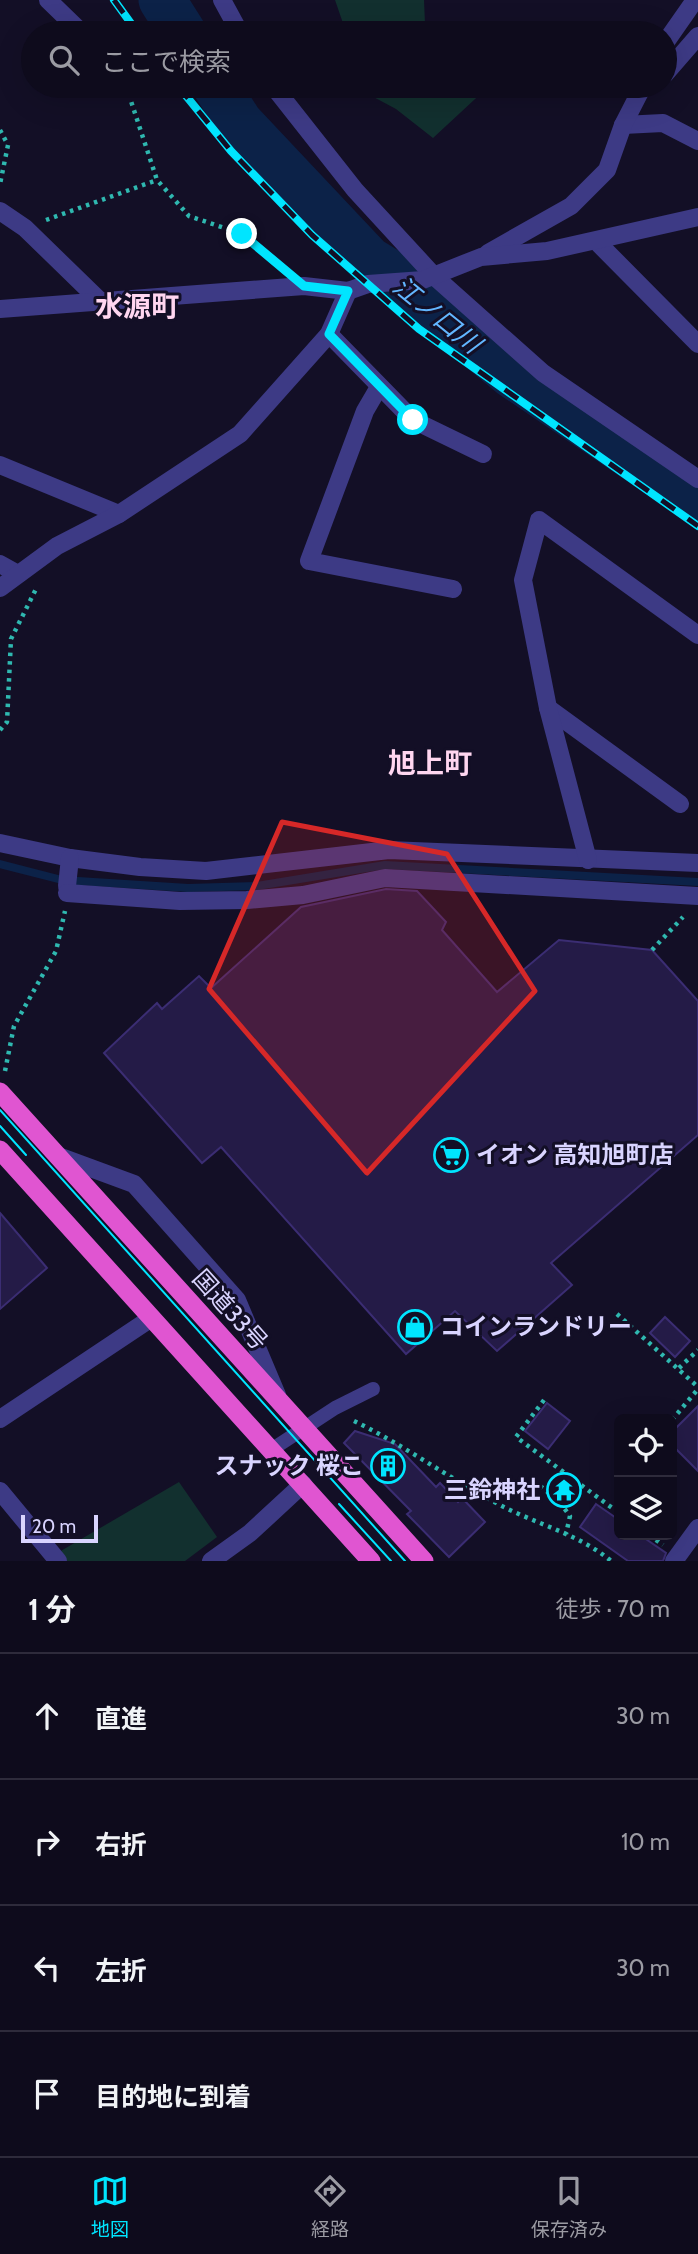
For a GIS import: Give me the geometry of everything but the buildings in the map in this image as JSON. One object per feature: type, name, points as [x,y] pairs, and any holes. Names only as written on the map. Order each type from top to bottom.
[{"type":"highway","name":"国道33号","points":[[1,1092],[424,1561]]},
{"type":"highway","points":[[0,1150],[371,1561]]},
{"type":"street","points":[[48,0],[70,21]]},
{"type":"street","points":[[222,0],[233,21]]},
{"type":"street","points":[[677,26],[695,0]]},
{"type":"street","points":[[677,60],[698,36]]},
{"type":"street","points":[[282,98],[429,278],[543,373],[698,479]]},
{"type":"street","points":[[0,309],[304,286],[348,291],[368,284],[429,278],[481,257],[571,206],[607,170],[637,98]]},
{"type":"street","points":[[627,117],[643,98]]},
{"type":"street","points":[[627,117],[663,123],[698,141]]},
{"type":"street","points":[[0,211],[25,228],[99,300]]},
{"type":"street","points":[[481,257],[547,251],[698,217]]},
{"type":"street","points":[[596,241],[698,344]]},
{"type":"street","points":[[0,588],[57,546],[119,514],[240,434],[329,334],[348,291]]},
{"type":"street","points":[[329,334],[413,420],[483,454]]},
{"type":"street","points":[[379,387],[365,411],[309,561],[453,589]]},
{"type":"street","points":[[0,464],[119,514]]},
{"type":"street","points":[[588,860],[548,708],[523,580],[539,520],[698,635]]},
{"type":"street","points":[[0,564],[18,574]]},
{"type":"street","points":[[548,708],[680,804]]},
{"type":"street","points":[[0,843],[68,876],[180,901],[279,894],[385,878],[694,904]]},
{"type":"street","points":[[68,876],[140,867],[206,871],[276,869],[389,850],[698,863]]},
{"type":"street","points":[[276,869],[279,894]]},
{"type":"street","points":[[58,1156],[134,1184],[237,1300],[279,1401]]},
{"type":"street","points":[[0,1419],[150,1319]]},
{"type":"street","points":[[211,1561],[250,1533],[303,1485]]},
{"type":"street","points":[[0,1491],[58,1561]]},
{"type":"street","points":[[674,1561],[698,1528]]},
{"type":"lane","points":[[271,1450],[338,1406],[373,1389]]},
{"type":"path","points":[[130,98],[157,180],[190,216],[242,234],[304,286]]},
{"type":"path","points":[[0,130],[8,145],[0,184]]},
{"type":"path","points":[[25,228],[157,180]]},
{"type":"path","points":[[0,730],[7,722],[11,639],[40,581]]},
{"type":"path","points":[[1,1092],[14,1026],[56,951],[64,924],[68,876]]},
{"type":"path","points":[[652,950],[694,904]]},
{"type":"path","points":[[617,1314],[698,1388],[677,1414]]},
{"type":"path","points":[[679,1368],[698,1350]]},
{"type":"path","points":[[544,1400],[516,1437],[614,1509]]},
{"type":"path","points":[[338,1406],[355,1422],[374,1429],[450,1479],[527,1519],[566,1534],[611,1561]]},
{"type":"path","points":[[540,1486],[558,1500],[570,1517],[566,1534]]},
{"type":"path","points":[[558,1500],[564,1491]]},
{"type":"highlighted area","points":[[282,822],[447,854],[535,991],[367,1173],[209,989]]},
{"type":"green space","points":[[335,0],[424,0],[425,21],[342,21]]},
{"type":"green space","points":[[375,98],[476,98],[433,138],[396,109]]},
{"type":"green space","points":[[179,1482],[217,1537],[185,1561],[67,1561],[59,1552]]},
{"type":"waterway","name":"江ノ口川","points":[[162,0],[175,21]]},
{"type":"waterway","name":"江ノ口川","points":[[224,98],[239,122],[369,260],[387,271],[511,374],[698,501]]},
{"type":"waterway","points":[[0,864],[62,880],[188,888],[257,886],[385,865],[698,882]]},
{"type":"tram line","points":[[0,1110],[405,1561]]},
{"type":"tram line","points":[[0,1126],[26,1155]]},
{"type":"tram line","points":[[339,1504],[391,1561]]},
{"type":"railway","points":[[114,0],[129,21]]},
{"type":"railway","points":[[188,98],[231,151],[312,235],[419,329],[698,526]]},
{"type":"place","name":"イオン 高知旭町店","points":[[451,1155]]},
{"type":"place","name":"コインランドリー","points":[[415,1327]]},
{"type":"place","name":"スナック 桜こ","points":[[388,1466]]},
{"type":"place","name":"三鈴神社","points":[[564,1490]]},
{"type":"district","name":"水源町","points":[[137,306]]},
{"type":"district","name":"旭上町","points":[[430,763]]},
{"type":"route","points":[[242,234],[304,286],[348,291],[329,334],[413,420]]}]
